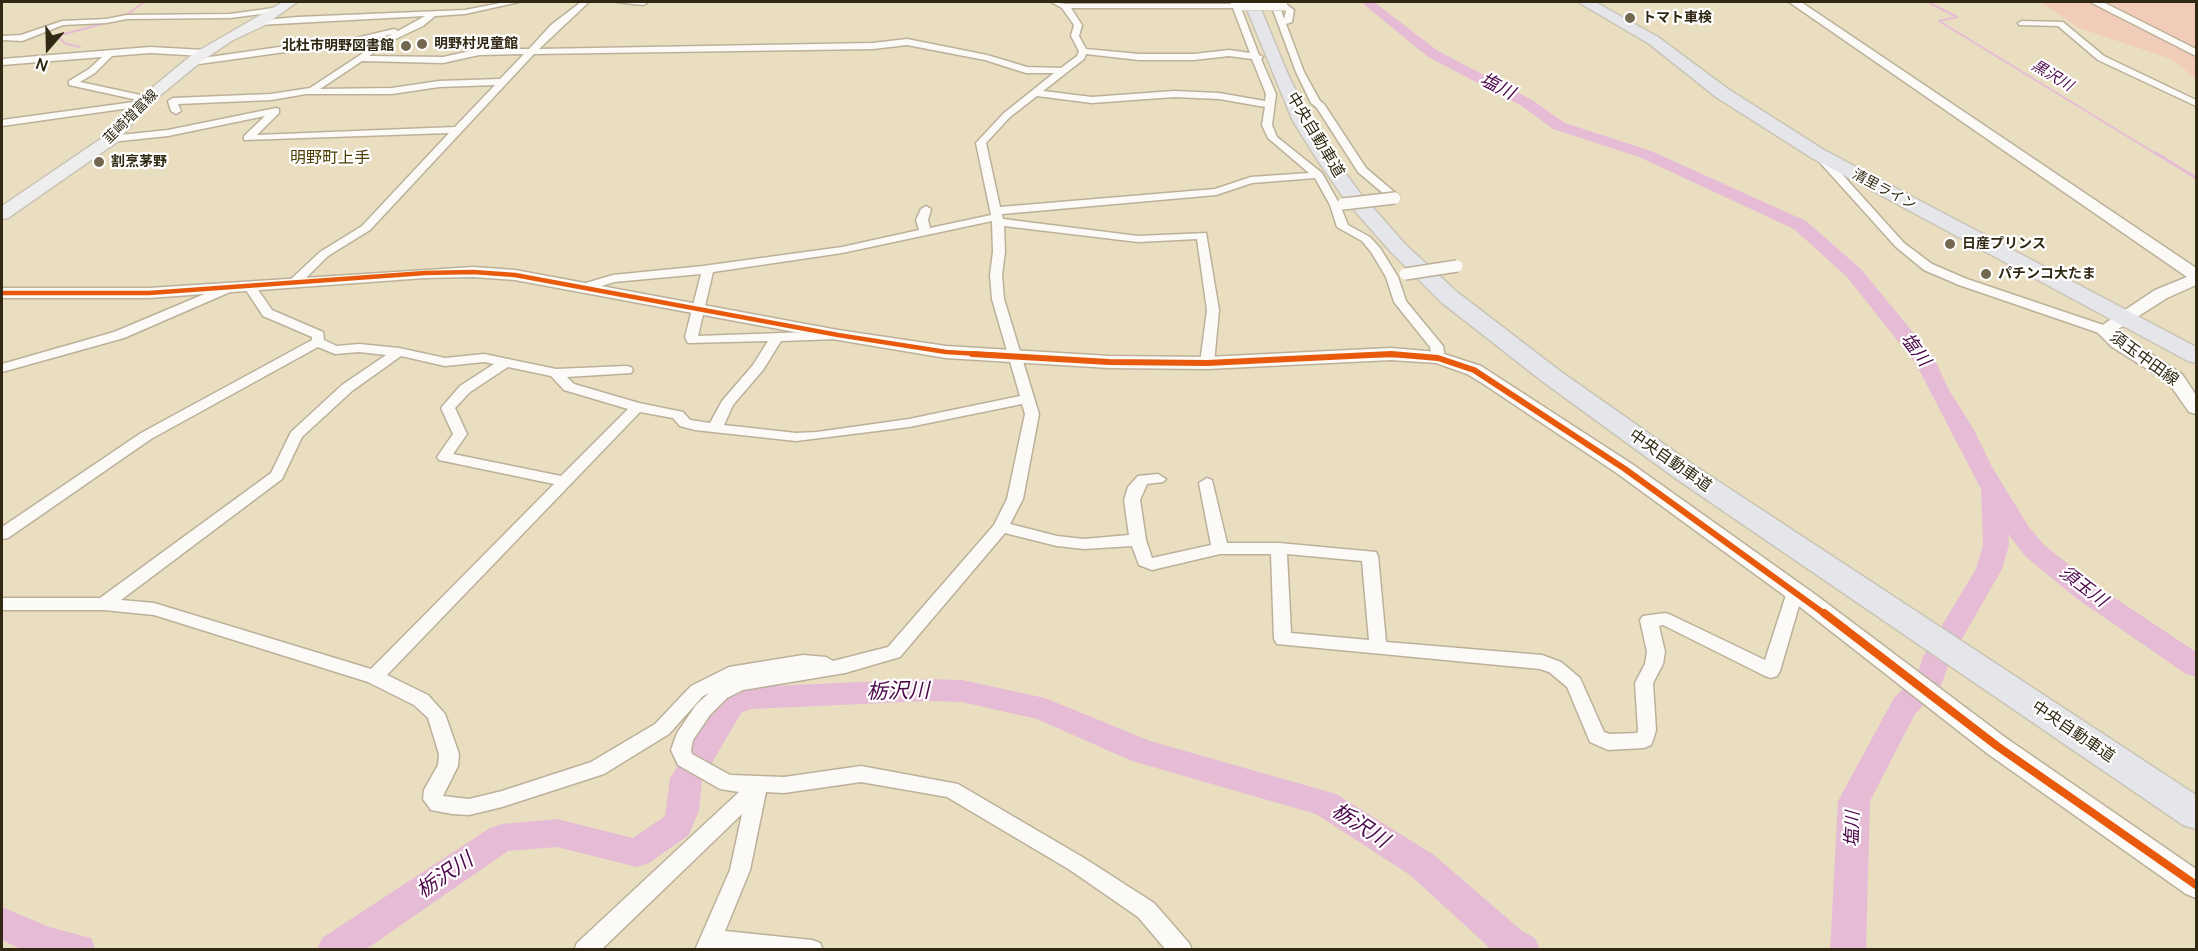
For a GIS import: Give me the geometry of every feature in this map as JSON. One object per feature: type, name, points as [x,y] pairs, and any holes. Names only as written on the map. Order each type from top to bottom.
[{"type":"highway","name":"清里ライン","points":[[1585,2],[1653,40],[1722,93],[1818,154],[2196,356]]},
{"type":"highway","name":"中央自動車道","points":[[1251,4],[1302,121],[1353,197],[1398,248],[1449,297],[1551,376],[1685,472],[1825,558],[2018,686],[2196,814]]},
{"type":"highway","name":"中央自動車道","points":[[2018,686],[2196,793]]},
{"type":"main road","name":"韮崎増富線","points":[[2,214],[111,139],[144,102],[198,57],[228,37],[258,24],[286,5]]},
{"type":"street","points":[[258,24],[297,19],[432,14],[478,10],[515,2]]},
{"type":"street","points":[[294,283],[324,254],[366,228],[562,19],[585,2]]},
{"type":"street","points":[[620,2],[643,3]]},
{"type":"street","points":[[1054,2],[1065,6],[1251,4],[1290,10],[1288,22],[1281,22]]},
{"type":"street","points":[[1274,2],[1316,103],[1321,106],[1362,170],[1395,198],[1339,204]]},
{"type":"street","points":[[1794,2],[2196,274]]},
{"type":"street","points":[[2095,2],[2196,53]]},
{"type":"street","points":[[1251,4],[1258,57],[1271,94],[1268,125],[1273,138],[1318,175],[1339,204],[1342,227],[1366,239],[1376,250],[1392,277],[1400,302],[1436,346],[1438,358]]},
{"type":"street","points":[[2,38],[22,38],[62,23],[106,21],[127,17],[230,16],[286,5]]},
{"type":"street","points":[[1065,6],[1078,25],[1077,43],[1083,51],[1139,57],[1194,57],[1229,53],[1258,57]]},
{"type":"street","points":[[432,14],[415,26],[386,40],[276,111],[248,138],[458,130]]},
{"type":"street","points":[[2022,23],[2060,24],[2101,58],[2196,103]]},
{"type":"street","points":[[2,62],[150,50],[198,57],[343,44],[415,26]]},
{"type":"street","points":[[360,58],[443,60],[471,52],[873,45],[907,42],[987,58],[1026,70],[1062,71]]},
{"type":"street","points":[[1083,51],[1081,57],[993,127],[981,142],[996,217],[999,252],[996,275],[998,299],[1029,398],[1032,422],[1015,498],[1001,527],[894,652],[844,666],[740,684],[721,693],[703,710],[684,738],[681,750],[685,759],[727,783],[758,786],[861,774],[951,790],[1077,864],[1146,910],[1181,950]]},
{"type":"street","points":[[109,54],[93,71],[72,83],[144,102]]},
{"type":"street","points":[[176,111],[173,100],[225,100],[303,93],[346,94],[392,91],[439,84],[503,82]]},
{"type":"street","points":[[1034,93],[1092,100],[1164,94],[1219,96],[1270,105]]},
{"type":"street","points":[[2,123],[144,102]]},
{"type":"street","points":[[111,139],[168,133],[276,111]]},
{"type":"street","points":[[1818,154],[1900,245],[1928,267],[1969,284],[2104,330]]},
{"type":"street","points":[[583,288],[613,279],[708,269],[842,250],[996,217],[1216,192],[1251,180],[1318,175]]},
{"type":"street","points":[[925,232],[922,220],[926,209]]},
{"type":"street","points":[[996,217],[1138,239],[1202,236],[1213,310],[1208,363]]},
{"type":"street","points":[[1392,277],[1457,266]]},
{"type":"street","points":[[708,269],[693,340],[776,339],[838,335]]},
{"type":"street","points":[[2,293],[149,294],[425,273],[473,272],[515,275],[935,351],[1109,362],[1208,363],[1390,354],[1438,358],[1474,370],[1643,481],[1801,596],[1997,746],[2196,885]]},
{"type":"street","name":"須玉中田線","points":[[2196,279],[2161,294],[2104,330],[2118,343],[2175,378],[2196,408]]},
{"type":"street","points":[[250,286],[267,313],[318,335],[318,342]]},
{"type":"street","points":[[2,368],[119,334],[226,289]]},
{"type":"street","points":[[715,428],[727,404],[758,367],[776,339]]},
{"type":"street","points":[[318,342],[335,350],[359,348],[399,352],[445,362],[483,358],[556,373],[626,370]]},
{"type":"street","points":[[2,534],[146,436],[318,342]]},
{"type":"street","points":[[104,604],[277,476],[296,435],[319,412],[399,352]]},
{"type":"street","points":[[505,363],[465,389],[448,408],[460,434],[444,457],[564,481]]},
{"type":"street","points":[[556,373],[569,387],[678,415],[685,423],[695,426],[817,436],[909,423],[1029,398]]},
{"type":"street","points":[[375,677],[637,406]]},
{"type":"street","points":[[1158,479],[1143,479],[1136,487],[1132,500],[1138,540],[1145,561],[1152,564],[1220,549],[1279,548],[1370,556],[1378,648]]},
{"type":"street","points":[[1208,483],[1220,549]]},
{"type":"street","points":[[1001,527],[1057,541],[1084,544],[1138,540]]},
{"type":"street","points":[[1279,548],[1283,639],[1542,662],[1555,667],[1574,683],[1597,737],[1608,742],[1644,740],[1647,730],[1644,683],[1654,664],[1656,652],[1649,620],[1665,619],[1771,671],[1801,596]]},
{"type":"street","points":[[2,604],[104,604],[154,609],[375,677],[422,700],[436,714],[449,754],[448,766],[434,790],[433,799],[438,804],[469,807],[502,800],[597,768],[662,729],[697,691],[735,672],[803,662],[844,666]]},
{"type":"street","points":[[758,786],[751,808],[740,870],[708,945],[812,950]]},
{"type":"street","points":[[585,950],[758,786]]},
{"type":"shaded area","points":[[2040,2],[2196,2],[2196,79],[2171,59],[2079,28]]},
{"type":"waterway","points":[[124,17],[144,2]]},
{"type":"waterway","name":"塩川","points":[[1367,2],[1433,54],[1467,74],[1527,103],[1559,126],[1645,154],[1800,225],[1854,273],[1926,363],[1938,390],[1963,430],[1980,467],[2020,533],[2035,551],[2085,591],[2196,666]]},
{"type":"waterway","name":"黒沢川","points":[[1928,2],[1957,17],[1939,21],[2158,155]]},
{"type":"waterway","points":[[80,47],[66,44],[57,36],[117,20]]},
{"type":"waterway","name":"黒沢川","points":[[2156,153],[2196,178]]},
{"type":"waterway","name":"塩川","points":[[1848,950],[1854,801],[1904,706],[1930,680],[1937,657],[1989,569],[1996,545],[1992,491]]},
{"type":"waterway","name":"栃沢川","points":[[335,950],[502,838],[557,833],[637,853],[678,825],[683,810],[686,778],[731,705],[749,698],[928,690],[962,691],[1006,699],[1045,710],[1143,752],[1325,803],[1422,865],[1510,943],[1522,950]]},
{"type":"waterway","name":"栃沢川","points":[[2,923],[46,943],[78,950]]},
{"type":"cycle path","points":[[2,293],[149,293],[425,273],[473,272],[515,275],[838,335],[946,352],[1109,362],[1207,363],[1391,354],[1438,358],[1474,370],[1625,469],[1808,601],[1997,746],[2196,885]]},
{"type":"place","name":"トマト車検","points":[[1630,18]]},
{"type":"place","name":"明野村児童館","points":[[422,44]]},
{"type":"place","name":"北杜市明野図書館","points":[[406,46]]},
{"type":"place","name":"割烹茅野","points":[[99,162]]},
{"type":"place","name":"日産プリンス","points":[[1950,244]]},
{"type":"place","name":"パチンコ大たま","points":[[1986,274]]},
{"type":"district","name":"明野町上手","points":[[330,159]]},
{"type":"water label","name":"須玉川","points":[[2083,587]]}]
